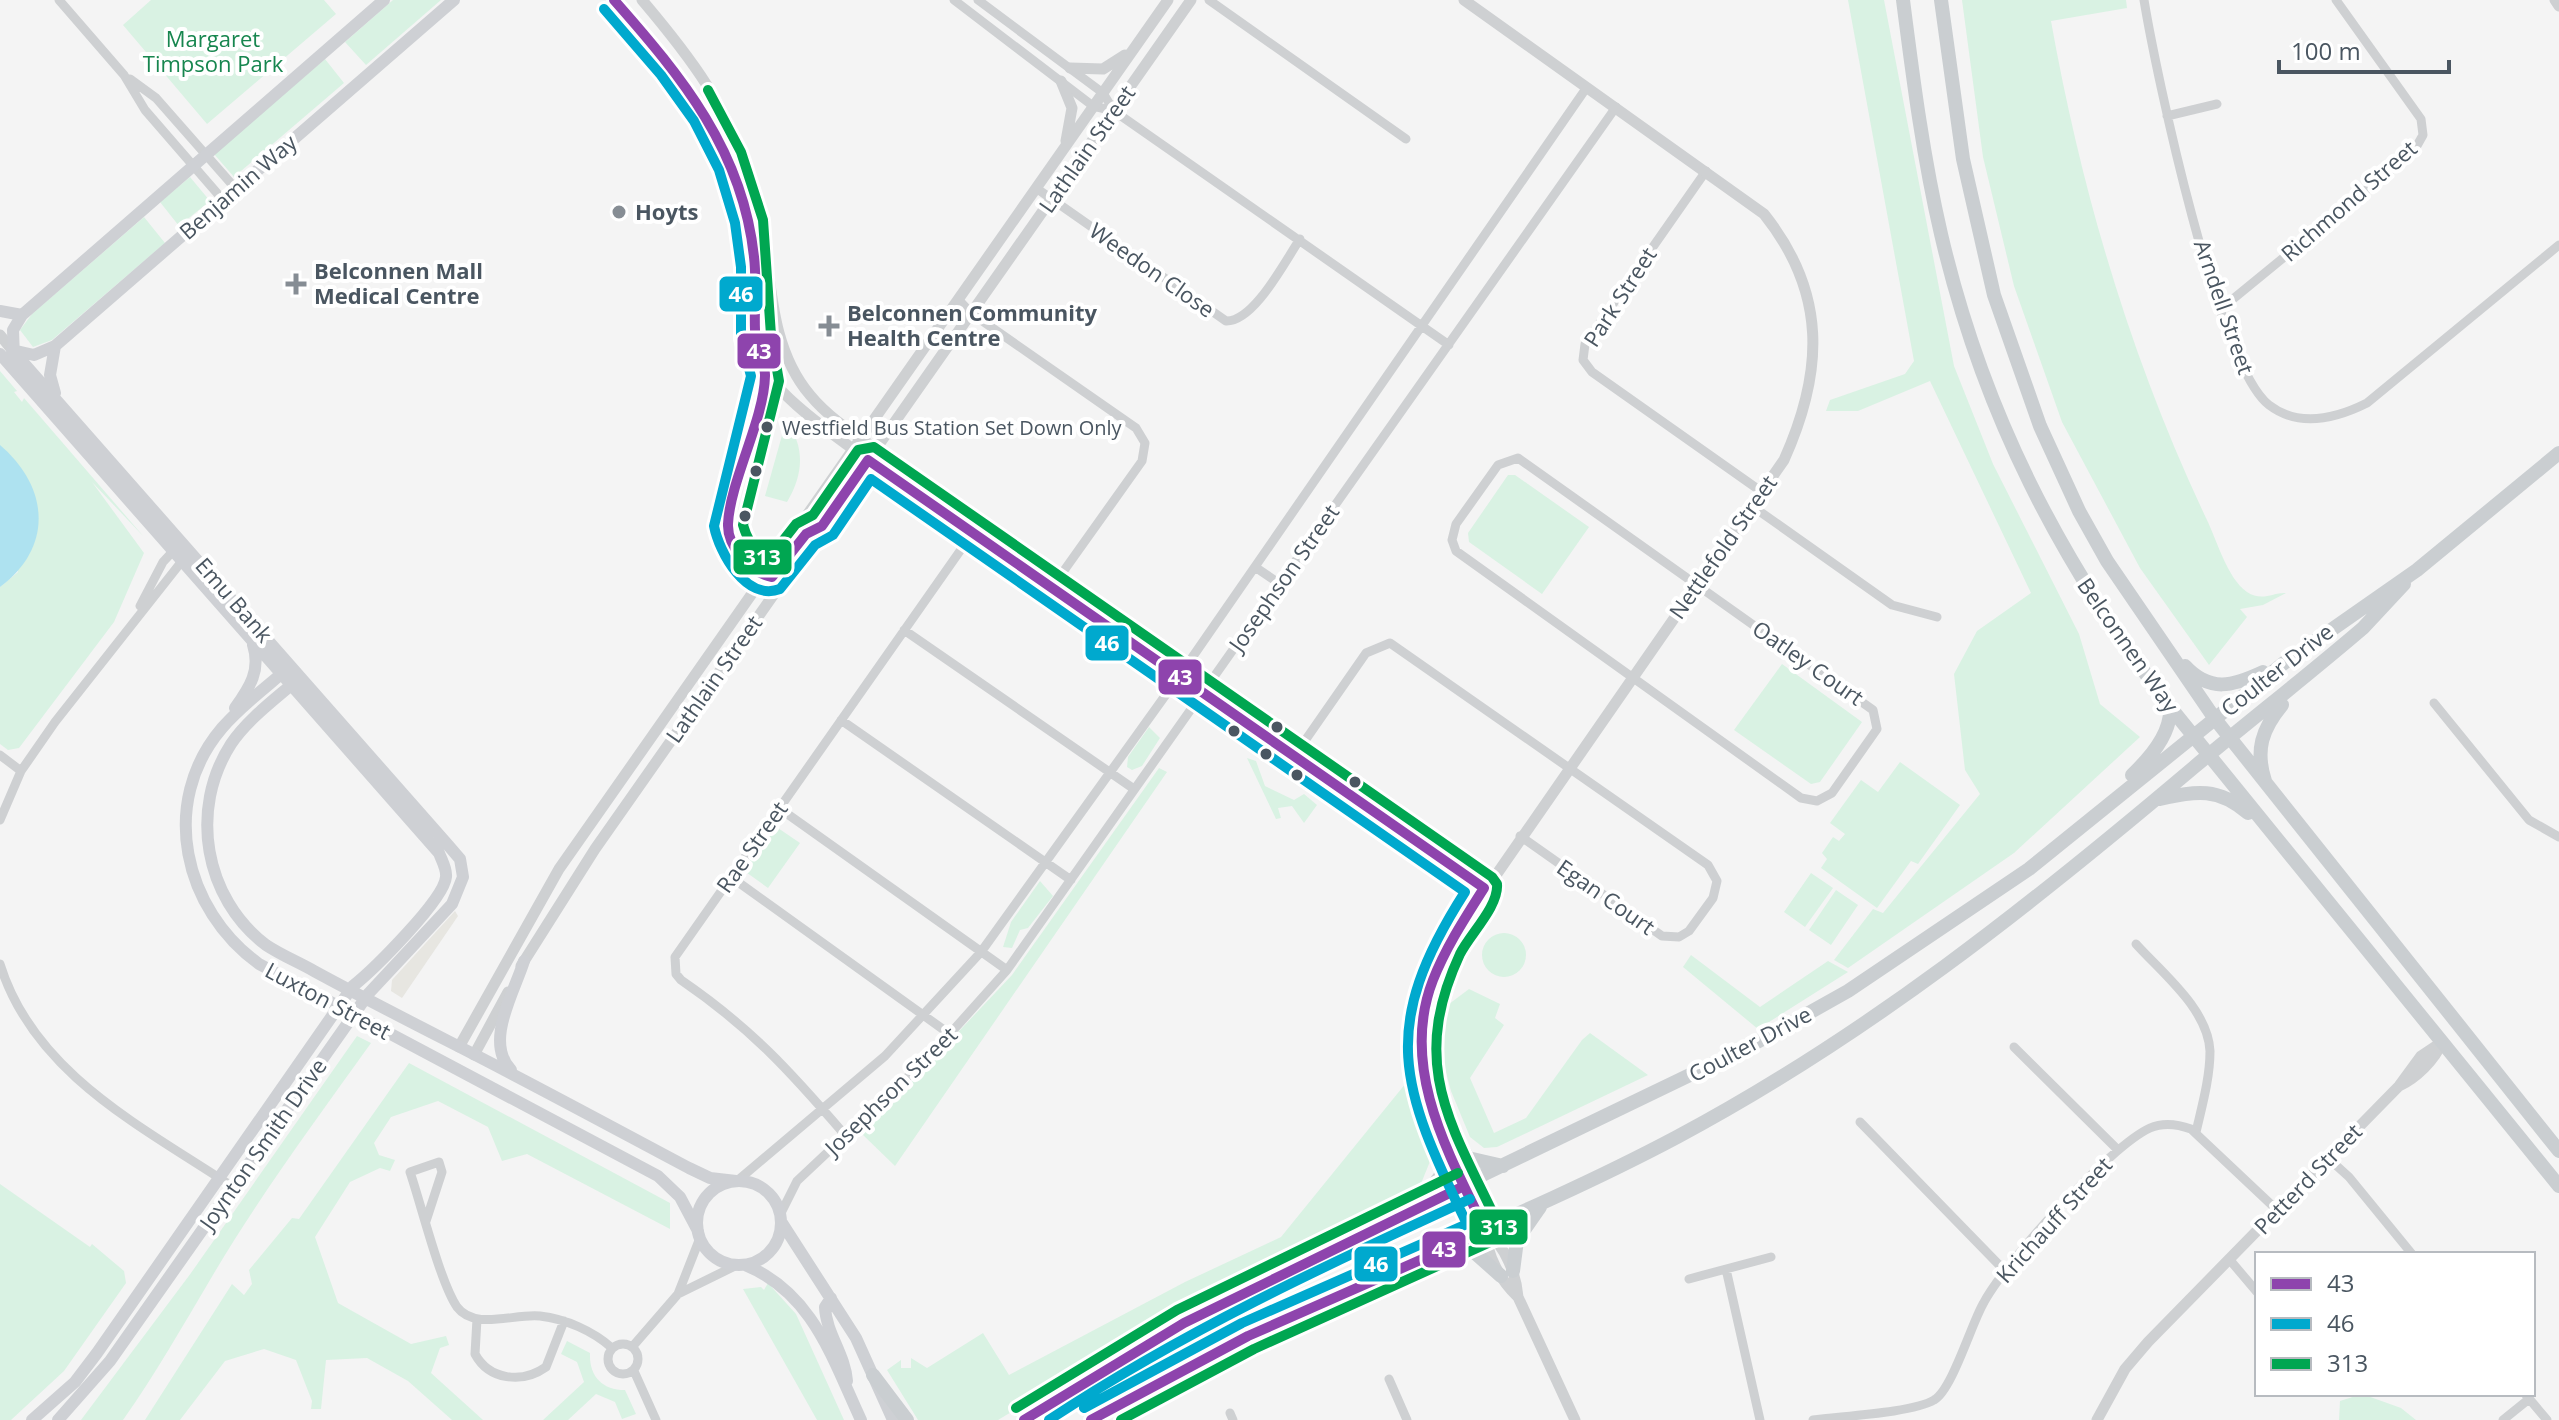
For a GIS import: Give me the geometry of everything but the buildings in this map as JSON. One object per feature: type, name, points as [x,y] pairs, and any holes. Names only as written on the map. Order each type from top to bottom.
[{"type":"main road","name":"Benjamin Way","points":[[22,315],[384,0]]},
{"type":"main road","name":"Benjamin Way","points":[[55,346],[454,0]]},
{"type":"main road","name":"Belconnen Way","points":[[1903,0],[1926,159],[1941,235],[1989,389],[2026,479],[2080,579],[2170,707],[2559,1186]]},
{"type":"main road","name":"Belconnen Way","points":[[1941,0],[1971,204],[2003,323],[2058,468],[2107,561],[2215,719],[2267,788],[2559,1151]]},
{"type":"main road","points":[[0,311],[22,315],[4,351],[34,355],[55,346]]},
{"type":"main road","points":[[55,346],[50,375],[57,397]]},
{"type":"main road","name":"Emu Bank","points":[[4,351],[15,371],[183,550],[252,639],[287,669]]},
{"type":"main road","name":"Emu Bank","points":[[4,351],[57,397],[439,853],[446,877],[440,894]]},
{"type":"main road","name":"Coulter Drive","points":[[1024,1420],[1175,1326],[1750,1046],[1848,991],[2029,869],[2284,663],[2417,570],[2559,453]]},
{"type":"main road","name":"Coulter Drive","points":[[1091,1420],[1248,1336],[1486,1231],[1677,1137],[1799,1066],[1970,950],[2363,628],[2417,570]]},
{"type":"main road","points":[[2141,613],[2188,669],[2208,683],[2235,685],[2284,663]]},
{"type":"main road","points":[[222,727],[253,680],[258,658],[252,639]]},
{"type":"main road","name":"Luxton Street","points":[[287,669],[222,727],[197,770],[186,811],[186,848],[195,886],[214,921],[241,952],[325,1001],[658,1176],[680,1197],[699,1234]]},
{"type":"main road","name":"Emu Bank","points":[[296,681],[448,845],[462,869]]},
{"type":"main road","name":"Luxton Street","points":[[296,681],[244,728],[219,766],[208,803],[208,845],[219,884],[241,921],[268,946],[338,984],[710,1178],[736,1181]]},
{"type":"main road","points":[[2267,788],[2261,761],[2263,732],[2299,682]]},
{"type":"main road","points":[[2029,869],[2056,838],[2145,763],[2169,724],[2170,707]]},
{"type":"main road","points":[[2156,800],[2192,792],[2216,792],[2239,805],[2276,837]]},
{"type":"main road","name":"Joynton Smith Drive","points":[[58,1420],[110,1361],[369,993],[452,904],[463,884],[462,869]]},
{"type":"main road","name":"Joynton Smith Drive","points":[[32,1420],[83,1372],[353,986],[370,973],[440,894]]},
{"type":"main road","points":[[524,961],[501,1028],[500,1049],[503,1062],[515,1074],[547,1093]]},
{"type":"main road","points":[[2437,1000],[2445,1030],[2442,1042],[2457,1041],[2481,1055]]},
{"type":"main road","points":[[449,1065],[459,1047]]},
{"type":"main road","points":[[464,1073],[474,1055]]},
{"type":"main road","points":[[1433,1119],[1449,1126],[1468,1158],[1504,1166]]},
{"type":"main road","points":[[1415,1209],[1446,1169],[1433,1119]]},
{"type":"main road","points":[[861,1420],[812,1319],[783,1284],[714,1257],[699,1234],[698,1213],[706,1198],[719,1186],[736,1181],[765,1190],[789,1239],[856,1338],[893,1420]]},
{"type":"main road","points":[[1453,1245],[1474,1252],[1507,1274],[1517,1240],[1546,1201]]},
{"type":"main road","points":[[741,1265],[760,1260],[772,1250],[779,1236],[781,1218]]},
{"type":"main road","points":[[831,1298],[825,1307],[826,1321],[845,1365],[847,1390]]},
{"type":"main road","points":[[873,1375],[907,1420]]},
{"type":"street","points":[[59,0],[124,75],[145,110],[223,200]]},
{"type":"street","points":[[614,0],[696,97],[723,145],[740,189],[750,228],[758,356],[763,371],[868,460],[1484,888]]},
{"type":"street","points":[[642,0],[710,85],[736,136],[756,198],[770,294],[788,362],[811,397],[940,497],[944,510]]},
{"type":"street","points":[[954,0],[1093,106],[1114,111],[1449,345]]},
{"type":"street","points":[[978,0],[1103,93],[1114,111]]},
{"type":"street","name":"Lathlain Street","points":[[459,1047],[503,963],[559,869],[1168,0]]},
{"type":"street","name":"Lathlain Street","points":[[474,1055],[524,961],[581,869],[1191,0]]},
{"type":"street","points":[[1209,0],[1406,139]]},
{"type":"street","name":"Nettlefold Street","points":[[1464,0],[1754,204],[1783,238],[1803,278],[1811,308],[1814,356],[1806,405],[1784,460],[1484,888],[1442,953],[1425,999],[1420,1066],[1433,1119],[1486,1231],[1497,1239],[1507,1274],[1575,1420]]},
{"type":"street","name":"Arndell Street","points":[[2144,0],[2167,116],[2191,214],[2222,308],[2258,395],[2288,415],[2327,418],[2367,403],[2559,245]]},
{"type":"street","name":"Richmond Street","points":[[2222,308],[2414,151],[2423,135],[2421,119],[2336,0]]},
{"type":"street","points":[[2555,0],[2559,6]]},
{"type":"street","points":[[1070,68],[1103,69],[1131,51]]},
{"type":"street","points":[[124,75],[156,98],[236,189]]},
{"type":"street","points":[[1061,81],[1072,108],[1065,146]]},
{"type":"street","name":"Josephson Street","points":[[736,1181],[823,1109],[925,1016],[981,952],[1180,675],[1587,87]]},
{"type":"street","points":[[2167,116],[2217,104]]},
{"type":"street","name":"Josephson Street","points":[[781,1218],[790,1190],[951,1035],[1007,970],[1616,107]]},
{"type":"street","name":"Park Street","points":[[1706,171],[1585,344],[1583,360],[1592,372],[1762,492]]},
{"type":"street","name":"Weedon Close","points":[[1036,188],[1226,321],[1235,321],[1251,311],[1300,239]]},
{"type":"street","points":[[958,299],[971,313],[1136,428],[1145,443],[1142,461],[1053,586]]},
{"type":"street","name":"Emu Bank","points":[[0,335],[4,351]]},
{"type":"street","name":"Oatley Court","points":[[1518,458],[1868,704],[1878,719],[1873,736],[1832,793],[1822,800],[1812,801],[1801,798],[1631,677],[1456,551],[1452,540],[1456,524],[1498,465],[1518,458]]},
{"type":"street","points":[[1752,506],[1892,605],[1937,617]]},
{"type":"street","name":"Rae Street","points":[[845,1135],[762,1042],[676,974],[675,957],[974,531]]},
{"type":"street","points":[[0,820],[21,771],[183,550]]},
{"type":"street","points":[[1255,567],[1280,584]]},
{"type":"street","points":[[904,630],[1134,789]]},
{"type":"street","name":"Egan Court","points":[[1295,755],[1366,653],[1390,643],[1708,865],[1717,881],[1713,898],[1689,931],[1679,937],[1662,936],[1520,836]]},
{"type":"street","points":[[2434,703],[2529,820],[2559,837]]},
{"type":"street","points":[[841,720],[1071,880]]},
{"type":"street","points":[[0,755],[21,771]]},
{"type":"street","points":[[779,808],[1007,970]]},
{"type":"street","points":[[731,877],[951,1035]]},
{"type":"street","points":[[2136,944],[2190,1004],[2207,1034],[2208,1071],[2196,1132],[2277,1210]]},
{"type":"street","points":[[0,964],[24,1018],[66,1071],[233,1187]]},
{"type":"street","name":"Petterd Street","points":[[2097,1420],[2125,1369],[2399,1086],[2421,1056],[2442,1042]]},
{"type":"street","points":[[2014,1047],[2118,1150]]},
{"type":"street","points":[[1860,1122],[2004,1270]]},
{"type":"street","name":"Krichauff Street","points":[[1813,1420],[1933,1401],[1946,1387],[1968,1333],[2004,1270],[2118,1150],[2158,1126],[2179,1125],[2196,1132]]},
{"type":"street","points":[[2328,1158],[2349,1177],[2410,1252]]},
{"type":"street","points":[[426,1221],[442,1172],[439,1162],[410,1172],[426,1221],[452,1297],[461,1311],[477,1319],[517,1315],[564,1321],[590,1332],[612,1348]]},
{"type":"street","points":[[633,1346],[678,1294],[699,1234]]},
{"type":"street","points":[[1689,1279],[1771,1257]]},
{"type":"street","points":[[2229,1259],[2255,1290]]},
{"type":"street","points":[[678,1294],[741,1265]]},
{"type":"street","points":[[1726,1269],[1760,1420]]},
{"type":"street","points":[[477,1319],[475,1354],[490,1373],[508,1377],[532,1375],[546,1367],[554,1355],[564,1321]]},
{"type":"street","points":[[634,1371],[621,1375],[610,1368],[608,1357],[612,1348],[622,1343],[633,1346],[639,1358],[634,1371],[655,1420]]},
{"type":"street","points":[[1389,1379],[1407,1420]]},
{"type":"street","points":[[2503,1420],[2528,1396],[2547,1420]]},
{"type":"green space","name":"Margaret Timpson Park","points":[[151,0],[324,0],[336,14],[207,124],[123,25]]},
{"type":"green space","points":[[393,0],[441,0],[366,65],[345,42]]},
{"type":"green space","points":[[1848,0],[1884,0],[1954,366],[1993,464],[2079,634],[2100,704],[2140,737],[2014,853],[1848,968],[1834,960],[1873,909],[1883,913],[1980,794],[1965,770],[1954,674],[1977,631],[2031,593],[1930,381],[1858,411],[1826,411],[1830,400],[1905,374],[1914,361]]},
{"type":"green space","points":[[1962,0],[2126,0],[2127,8],[2051,21],[2063,86],[2094,212],[2154,398],[2228,568],[2240,586],[2252,595],[2286,593],[2263,605],[2240,609],[2247,617],[2209,665],[2140,568],[2062,422],[2014,286],[1983,157]]},
{"type":"green space","points":[[325,59],[344,83],[234,177],[214,154]]},
{"type":"green space","points":[[190,177],[210,201],[179,226],[160,202]]},
{"type":"green space","points":[[144,217],[165,243],[52,340],[33,347],[20,330],[32,314]]},
{"type":"green space","points":[[0,371],[22,402],[24,398],[144,537],[92,482],[144,553],[114,622],[19,748],[8,750],[0,744],[0,587],[18,572],[0,448]]},
{"type":"green space","points":[[786,421],[797,441],[800,462],[787,502],[765,496]]},
{"type":"green space","points":[[1508,475],[1515,475],[1589,527],[1542,594],[1469,542],[1468,533]]},
{"type":"green space","points":[[1782,664],[1862,722],[1820,782],[1811,784],[1734,730]]},
{"type":"green space","points":[[1149,727],[1160,738],[1142,766],[1132,770],[1127,767],[1128,757]]},
{"type":"green space","points":[[1247,758],[1256,761],[1265,786],[1294,800],[1304,794],[1317,805],[1304,823],[1292,806],[1278,808],[1281,818],[1276,819]]},
{"type":"green space","points":[[1900,762],[1960,805],[1918,864],[1911,861],[1877,908],[1821,868],[1827,859],[1822,853],[1833,837],[1839,841],[1845,834],[1830,823],[1861,780],[1878,792]]},
{"type":"green space","points":[[1159,768],[1167,772],[895,1166],[862,1134],[1012,975]]},
{"type":"green space","points":[[775,826],[800,843],[768,888],[743,870]]},
{"type":"green space","points":[[1811,873],[1833,888],[1805,927],[1784,912]]},
{"type":"green space","points":[[1040,881],[1053,896],[1028,928],[1020,930],[1012,948],[1003,947],[1011,922]]},
{"type":"green space","points":[[1836,890],[1858,905],[1831,945],[1809,930]]},
{"type":"green space","points":[[1504,933],[1520,939],[1526,955],[1520,971],[1504,977],[1488,971],[1482,955],[1488,939]]},
{"type":"green space","points":[[1691,955],[1760,1007],[1828,961],[1848,972],[1758,1029],[1683,967]]},
{"type":"green space","points":[[1469,989],[1500,1004],[1495,1018],[1504,1025],[1470,1078],[1494,1133],[1526,1118],[1590,1033],[1648,1075],[1497,1147],[1484,1148],[1470,1137],[1451,1091],[1439,1046],[1445,1007]]},
{"type":"green space","points":[[357,1036],[371,1043],[228,1249],[123,1420],[81,1420],[191,1273]]},
{"type":"green space","points":[[409,1063],[670,1203],[670,1229],[527,1154],[502,1161],[488,1127],[438,1101],[391,1117],[374,1143],[379,1155],[395,1160],[390,1171],[380,1168],[350,1182],[315,1237],[338,1303],[411,1344],[446,1336],[449,1345],[440,1348],[431,1373],[483,1420],[452,1420],[408,1381],[367,1358],[326,1360],[321,1409],[311,1409],[312,1401],[296,1360],[264,1349],[225,1361],[180,1420],[145,1420],[232,1284],[244,1295],[252,1284],[249,1270],[292,1218],[299,1219]]},
{"type":"green space","points":[[1406,1083],[1431,1159],[1420,1186],[1189,1305],[998,1420],[918,1420],[887,1370],[901,1360],[901,1368],[911,1368],[911,1358],[927,1368],[983,1333],[1009,1375],[1185,1282],[1281,1237]]},
{"type":"green space","points":[[0,1184],[90,1247],[92,1244],[124,1271],[126,1283],[64,1371],[11,1420],[0,1420]]},
{"type":"green space","points":[[768,1283],[796,1314],[844,1420],[817,1420],[743,1289],[761,1287],[764,1290]]},
{"type":"green space","points":[[567,1341],[590,1353],[598,1380],[625,1390],[636,1414],[622,1419],[615,1402],[596,1394],[568,1420],[543,1420],[584,1382],[577,1362],[561,1354]]},
{"type":"green space","points":[[2368,1396],[2401,1408],[2416,1420],[2339,1420],[2340,1401]]},
{"type":"sand","points":[[455,911],[458,916],[402,998],[391,991],[392,980]]},
{"type":"water","points":[[0,445],[28,479],[36,498],[39,517],[37,536],[30,554],[18,571],[0,587]]},
{"type":"transit line","name":"43","points":[[614,0],[663,58],[705,118],[723,149],[748,219],[755,266],[755,336],[765,376],[759,412],[730,507],[729,533],[742,558],[756,570],[772,577],[806,534],[822,526],[868,460],[1484,888],[1450,944],[1433,980],[1424,1013],[1422,1045],[1432,1109],[1486,1231],[1248,1336],[1091,1420]]},
{"type":"transit line","name":"46","points":[[604,9],[661,75],[694,121],[719,170],[735,223],[741,267],[741,339],[751,376],[714,526],[728,561],[745,582],[768,591],[780,589],[815,545],[833,535],[871,479],[1465,892],[1437,940],[1419,982],[1410,1020],[1408,1057],[1414,1094],[1426,1133],[1467,1224],[1242,1323],[1084,1408]]},
{"type":"transit line","name":"313","points":[[708,90],[741,152],[763,220],[771,335],[779,381],[743,525],[759,554],[767,561],[796,524],[813,515],[858,450],[874,447],[1492,877],[1497,884],[1493,901],[1483,920],[1460,954],[1445,994],[1437,1029],[1437,1062],[1442,1094],[1465,1156],[1499,1226],[1497,1239],[1254,1349],[1121,1420]]},
{"type":"transit line","name":"313","points":[[1016,1408],[1177,1310],[1458,1173]]},
{"type":"transit line","name":"43","points":[[1024,1420],[1184,1323],[1464,1186]]},
{"type":"transit line","name":"46","points":[[1049,1420],[1203,1329],[1470,1199]]},
{"type":"place","name":"Hoyts","points":[[619,212]]},
{"type":"place","name":"Belconnen Mall Medical Centre","points":[[296,284]]},
{"type":"place","name":"Belconnen Community Health Centre","points":[[829,326]]},
{"type":"place","name":"Westfield Bus Station Set Down Only","points":[[767,427]]}]
